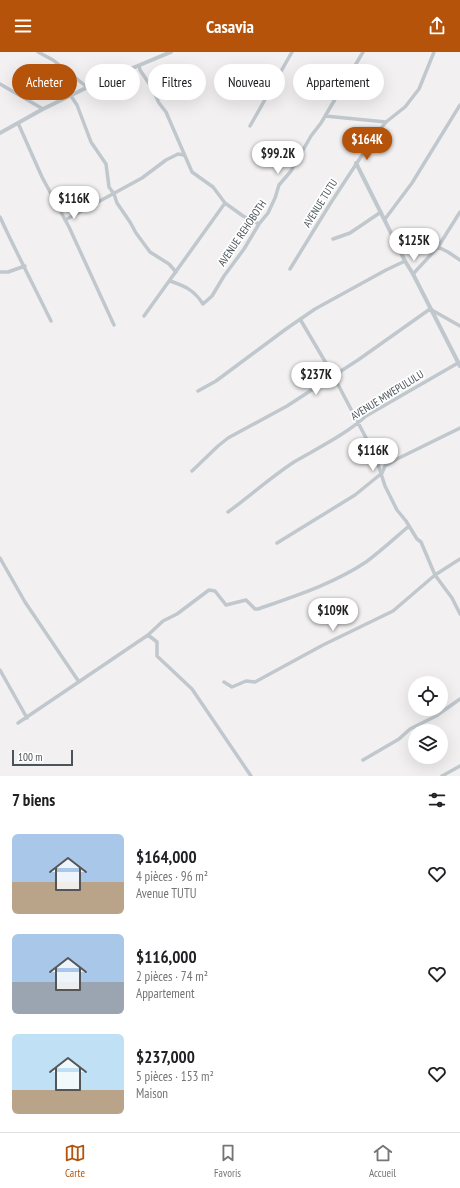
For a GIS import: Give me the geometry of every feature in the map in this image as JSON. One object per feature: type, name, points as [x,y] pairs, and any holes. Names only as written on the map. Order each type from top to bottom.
[{"type":"street","points":[[38,52],[53,60],[85,85]]},
{"type":"street","points":[[140,66],[171,52]]},
{"type":"street","points":[[250,126],[292,52]]},
{"type":"street","name":"AVENUE REHOBOTH","points":[[170,281],[184,286],[197,294],[203,304],[212,296],[259,224],[272,207],[279,186],[291,171],[305,145],[325,116],[363,52]]},
{"type":"street","name":"AVENUE TUTU","points":[[290,269],[356,163],[386,122],[405,107],[419,89],[434,52]]},
{"type":"street","points":[[140,70],[152,88],[159,103],[166,112],[192,172],[213,187],[224,203],[243,216],[259,224]]},
{"type":"street","points":[[0,84],[43,109]]},
{"type":"street","points":[[0,133],[62,100]]},
{"type":"street","points":[[74,100],[77,104],[91,142],[106,164],[110,187],[117,203],[150,252],[169,264],[176,272]]},
{"type":"street","points":[[385,219],[412,183],[460,105]]},
{"type":"street","points":[[325,116],[342,119],[386,122]]},
{"type":"street","points":[[18,123],[42,177],[65,220],[114,325]]},
{"type":"street","points":[[65,220],[142,178],[166,160],[178,154],[184,155]]},
{"type":"street","points":[[356,163],[459,364]]},
{"type":"street","points":[[144,316],[224,203]]},
{"type":"street","points":[[333,239],[350,233],[381,212]]},
{"type":"street","points":[[413,274],[438,247],[460,212]]},
{"type":"street","points":[[0,217],[51,321]]},
{"type":"street","points":[[438,247],[460,260]]},
{"type":"street","points":[[198,391],[216,382],[315,309],[405,261]]},
{"type":"street","points":[[0,272],[8,272],[25,266]]},
{"type":"street","points":[[430,309],[460,326]]},
{"type":"street","points":[[192,471],[228,438],[287,406],[358,360],[430,309]]},
{"type":"street","points":[[300,319],[333,375],[375,455],[389,496],[397,510],[421,542],[435,575],[452,598],[460,614]]},
{"type":"street","name":"AVENUE MWEPULULU","points":[[228,512],[293,463],[358,423],[366,416],[459,364]]},
{"type":"street","points":[[277,543],[355,495],[382,473],[385,466],[460,428]]},
{"type":"street","points":[[18,723],[148,635],[163,621],[177,614],[209,590],[215,591],[226,605],[246,600],[254,609],[258,609],[319,586],[347,573],[366,561],[409,526]]},
{"type":"street","points":[[0,558],[25,602],[79,682]]},
{"type":"street","points":[[224,682],[232,687],[246,681],[255,682],[323,645],[393,611],[435,575],[460,559]]},
{"type":"street","points":[[148,635],[157,642],[157,656],[192,689],[251,776]]},
{"type":"street","points":[[0,670],[27,718]]},
{"type":"street","points":[[363,760],[399,739],[410,729],[436,716],[460,699]]},
{"type":"street","points":[[442,776],[460,766]]}]
